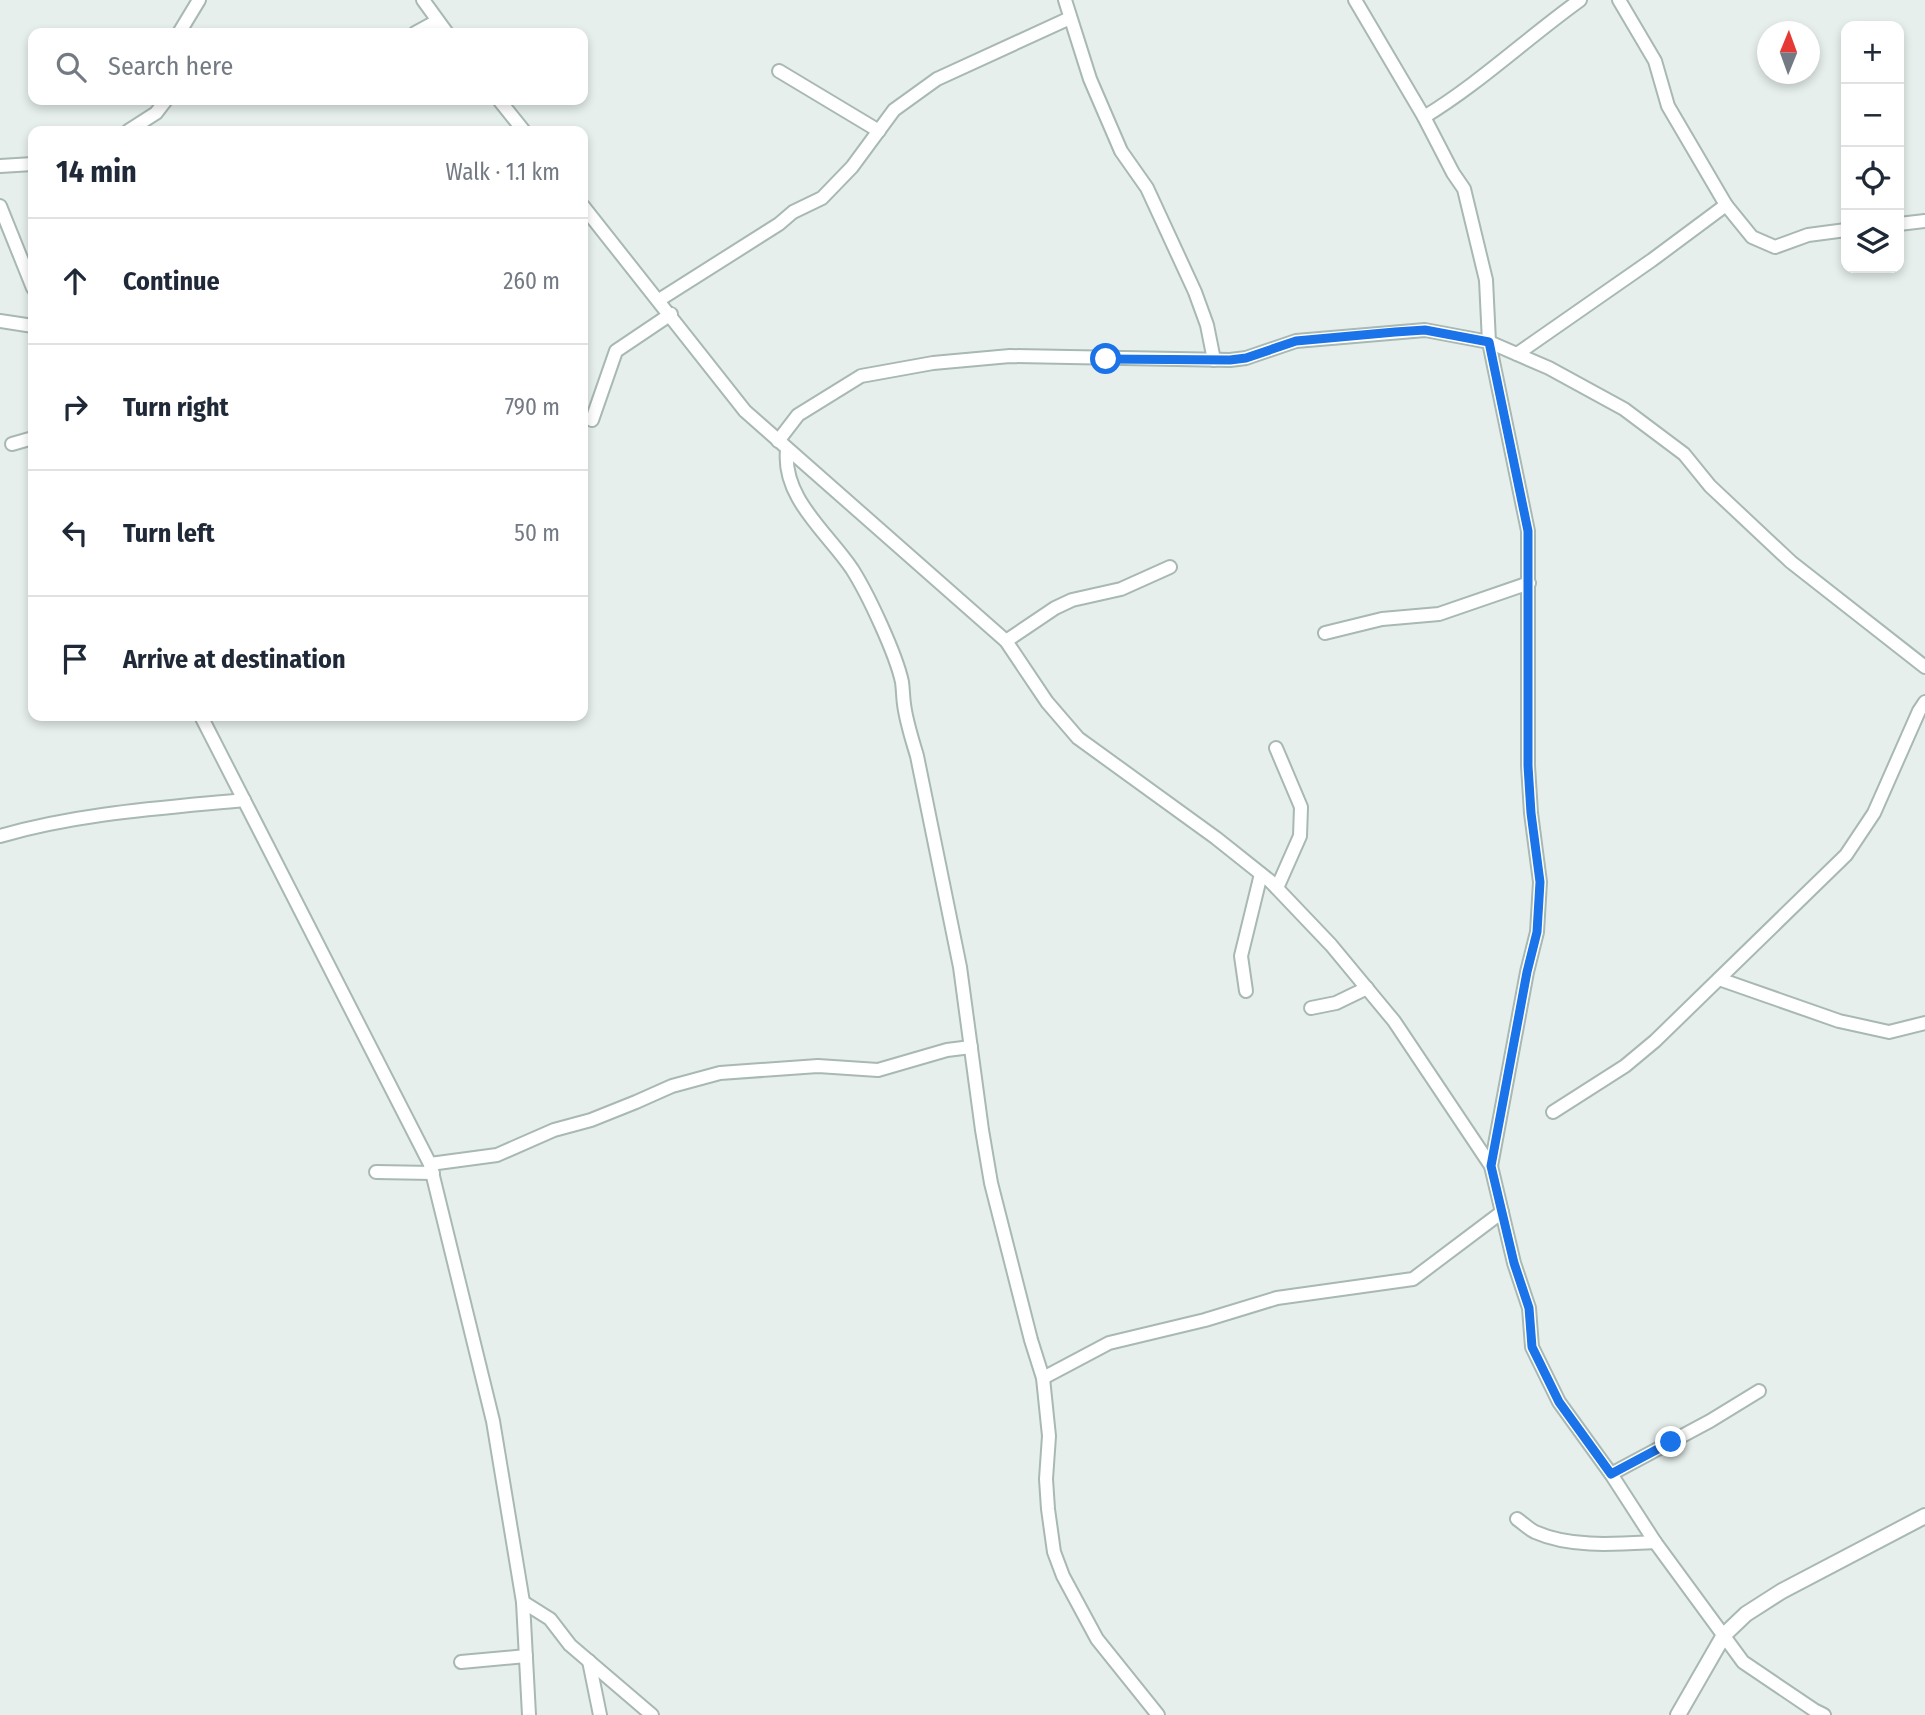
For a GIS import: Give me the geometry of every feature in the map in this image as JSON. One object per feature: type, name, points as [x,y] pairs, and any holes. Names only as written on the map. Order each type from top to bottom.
[{"type":"street","points":[[182,28],[199,0]]},
{"type":"street","points":[[423,0],[443,28]]},
{"type":"street","points":[[1065,0],[1090,79],[1121,150],[1152,198],[1195,292],[1207,325],[1214,360]]},
{"type":"street","points":[[1355,0],[1424,117],[1452,173],[1464,189],[1486,280],[1489,342],[1528,531],[1528,766],[1540,882],[1537,932],[1491,1166]]},
{"type":"street","points":[[1424,117],[1472,85],[1580,0]]},
{"type":"street","points":[[1619,0],[1655,61],[1668,106],[1726,205],[1752,237],[1774,247],[1808,235],[1841,231]]},
{"type":"street","points":[[659,300],[779,224],[793,212],[822,198],[852,167],[894,110],[937,79],[1070,18]]},
{"type":"street","points":[[425,28],[438,21]]},
{"type":"street","points":[[779,71],[879,131]]},
{"type":"street","points":[[136,126],[156,113],[162,105]]},
{"type":"street","points":[[503,105],[520,126]]},
{"type":"street","points":[[0,166],[28,164]]},
{"type":"street","points":[[1517,354],[1726,205]]},
{"type":"street","points":[[0,206],[28,276]]},
{"type":"street","points":[[588,212],[745,411],[1006,641],[1047,702],[1078,738],[1261,874],[1331,946],[1367,988],[1394,1021],[1491,1166],[1514,1263],[1529,1308],[1532,1347],[1559,1402],[1611,1474],[1655,1542],[1743,1662],[1824,1715]]},
{"type":"street","points":[[1904,223],[1925,221]]},
{"type":"street","points":[[592,420],[616,351],[671,314]]},
{"type":"street","points":[[0,321],[28,325]]},
{"type":"street","points":[[1158,1715],[1097,1639],[1068,1586],[1054,1552],[1046,1479],[1048,1416],[1043,1378],[991,1183],[960,967],[896,662],[853,570],[808,512],[787,475],[783,445],[799,415],[861,376],[933,363],[1010,356],[1214,360],[1246,358],[1296,341],[1425,330],[1489,342],[1549,368],[1624,409],[1684,454],[1710,486],[1791,562],[1925,667]]},
{"type":"street","points":[[12,444],[28,439]]},
{"type":"street","points":[[1006,641],[1055,608],[1072,600],[1121,589],[1170,567]]},
{"type":"street","points":[[1325,633],[1382,619],[1439,614],[1529,583]]},
{"type":"street","points":[[1553,1112],[1625,1066],[1655,1041],[1846,855],[1874,813],[1913,723],[1925,702]]},
{"type":"street","points":[[204,721],[431,1168],[493,1421],[523,1602],[529,1715]]},
{"type":"street","points":[[1276,748],[1301,807],[1300,836],[1277,888]]},
{"type":"street","points":[[0,836],[104,814],[244,800]]},
{"type":"street","points":[[1245,991],[1241,956],[1261,874]]},
{"type":"street","points":[[1719,979],[1839,1021],[1889,1032],[1925,1023]]},
{"type":"street","points":[[1311,1008],[1336,1003],[1367,988]]},
{"type":"street","points":[[376,1171],[431,1168],[497,1155],[554,1130],[591,1120],[672,1086],[720,1073],[818,1066],[878,1070],[947,1050],[971,1047]]},
{"type":"street","points":[[1043,1378],[1109,1343],[1205,1320],[1277,1298],[1413,1279],[1502,1212]]},
{"type":"street","points":[[1611,1474],[1710,1421],[1759,1391]]},
{"type":"street","points":[[1678,1715],[1724,1635],[1746,1614],[1782,1591],[1925,1516]]},
{"type":"street","points":[[1517,1519],[1534,1531],[1559,1539],[1608,1544],[1655,1542]]},
{"type":"street","points":[[523,1602],[550,1619],[570,1646],[652,1715]]},
{"type":"street","points":[[461,1662],[526,1656]]},
{"type":"street","points":[[589,1661],[600,1715]]},
{"type":"route","points":[[1106,359],[1230,360],[1246,358],[1296,341],[1425,330],[1489,342],[1528,531],[1528,766],[1540,882],[1537,932],[1491,1166],[1514,1263],[1529,1308],[1532,1347],[1559,1402],[1611,1474],[1671,1442]]}]
